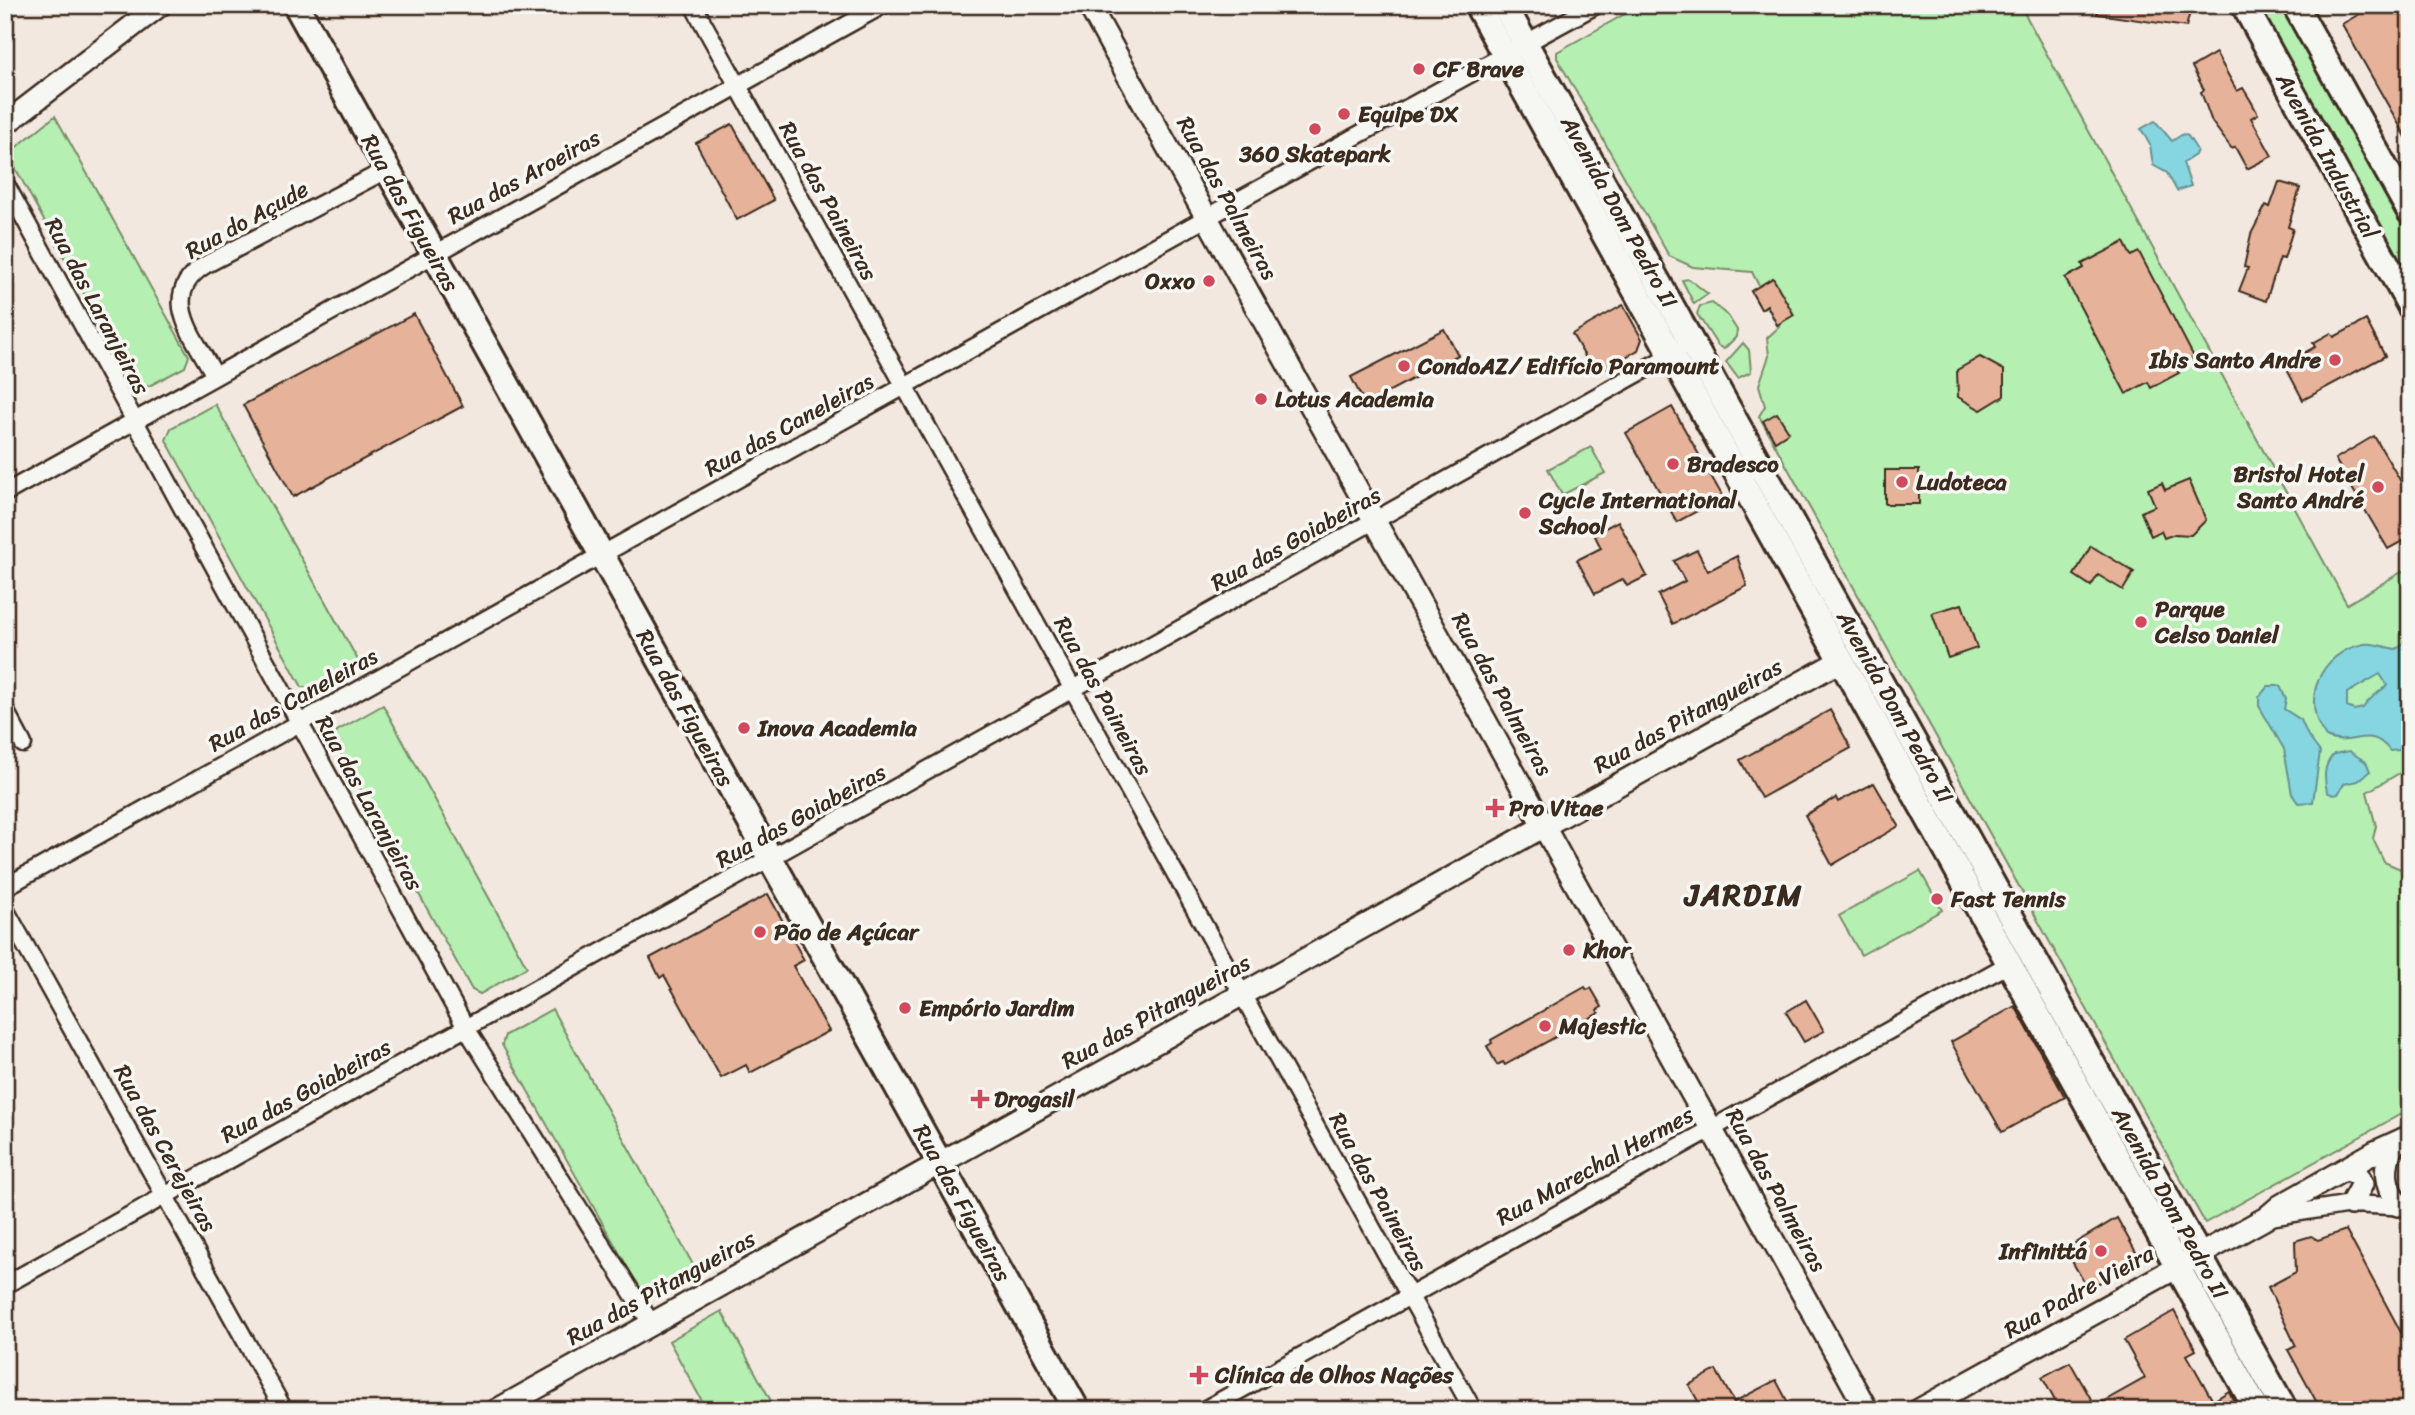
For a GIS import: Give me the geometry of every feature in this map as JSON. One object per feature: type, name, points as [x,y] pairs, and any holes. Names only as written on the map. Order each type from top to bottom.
[{"type":"main road","name":"Rua das Figueiras","points":[[296,5],[432,254],[1077,1410]]},
{"type":"main road","name":"Avenida Dom Pedro II","points":[[1477,5],[1516,51],[2189,1261],[2258,1410]]},
{"type":"main road","name":"Avenida Dom Pedro II","points":[[1504,5],[1516,51]]},
{"type":"main road","name":"Avenida Industrial","points":[[2244,5],[2410,306]]},
{"type":"main road","name":"Avenida Industrial","points":[[2295,5],[2410,212]]},
{"type":"main road","name":"Avenida Dom Pedro II","points":[[1681,350],[1840,661],[2009,964],[2189,1261],[2285,1410]]},
{"type":"street","points":[[5,124],[160,5]]},
{"type":"street","name":"Rua das Paineiras","points":[[693,5],[1472,1410]]},
{"type":"street","name":"Rua das Aroeiras","points":[[5,493],[883,5]]},
{"type":"street","name":"Rua das Palmeiras","points":[[1089,5],[1867,1410]]},
{"type":"street","name":"Rua das Caneleiras","points":[[5,887],[1208,217],[1596,5]]},
{"type":"street","name":"Rua do Açude","points":[[215,376],[184,318],[181,297],[188,279],[205,265],[386,170]]},
{"type":"street","name":"Rua das Laranjeiras","points":[[5,184],[466,1028],[651,1323]]},
{"type":"street","name":"Rua das Goiabeiras","points":[[5,1285],[1681,350]]},
{"type":"street","name":"Rua das Pitangueiras","points":[[497,1410],[1840,661]]},
{"type":"street","points":[[5,710],[23,744]]},
{"type":"street","name":"Rua das Cerejeiras","points":[[5,909],[284,1410]]},
{"type":"street","name":"Rua Marechal Hermes","points":[[1204,1410],[2009,964]]},
{"type":"street","points":[[2402,1140],[2385,1167],[2386,1178],[2404,1206]]},
{"type":"street","name":"Rua Padre Vieira","points":[[1919,1410],[2266,1218],[2280,1206],[2346,1168],[2402,1140]]},
{"type":"street","points":[[2346,1168],[2358,1175],[2362,1184],[2351,1204]]},
{"type":"street","points":[[2266,1218],[2351,1204],[2404,1206]]},
{"type":"green space","name":"Parque Celso Daniel","points":[[1641,5],[2020,5],[2347,604],[2410,567],[2410,767],[2367,792],[2376,826],[2373,839],[2384,862],[2410,873],[2410,1109],[2205,1223],[1759,416],[1765,406],[1759,385],[1769,356],[1767,338],[1779,327],[1767,306],[1761,309],[1751,291],[1759,286],[1752,272],[1693,267],[1669,256],[1557,58],[1557,52]]},
{"type":"green space","points":[[2254,5],[2283,5],[2410,233],[2410,288]]},
{"type":"green space","points":[[55,116],[189,356],[185,367],[149,386],[138,386],[111,343],[12,162],[14,149]]},
{"type":"green space","points":[[1689,279],[1708,294],[1694,304],[1682,280]]},
{"type":"green space","points":[[1712,303],[1728,316],[1737,330],[1736,337],[1724,349],[1718,346],[1697,314],[1700,306]]},
{"type":"green space","points":[[1743,343],[1749,350],[1751,372],[1738,378],[1726,362]]},
{"type":"green space","points":[[215,404],[359,662],[315,688],[302,687],[166,440],[171,428]]},
{"type":"green space","points":[[1591,447],[1605,473],[1562,495],[1548,469]]},
{"type":"green space","points":[[383,705],[527,967],[480,994],[472,990],[333,739],[337,731]]},
{"type":"green space","points":[[1920,871],[1942,910],[1861,955],[1839,916]]},
{"type":"green space","points":[[552,1009],[696,1270],[650,1296],[642,1293],[502,1045],[505,1035]]},
{"type":"green space","points":[[722,1311],[776,1410],[707,1410],[669,1341]]},
{"type":"water","points":[[2155,121],[2172,141],[2183,134],[2188,136],[2197,150],[2195,155],[2183,163],[2191,186],[2177,191],[2167,173],[2153,165],[2150,145],[2141,129]]},
{"type":"water","points":[[2410,638],[2410,722],[2405,730],[2405,742],[2399,750],[2390,751],[2382,743],[2367,737],[2335,740],[2326,737],[2314,708],[2318,680],[2326,667],[2349,649],[2364,644],[2396,649]],"holes":[[[2380,674],[2387,685],[2363,708],[2354,710],[2347,707],[2347,693]]]},
{"type":"water","points":[[2268,686],[2280,686],[2286,699],[2284,709],[2301,720],[2308,736],[2320,752],[2313,802],[2298,803],[2292,794],[2284,749],[2259,706],[2259,697]]},
{"type":"water","points":[[2349,751],[2366,762],[2370,771],[2358,781],[2344,784],[2338,794],[2333,795],[2327,792],[2326,767],[2334,754]]},
{"type":"building","points":[[2097,5],[2192,5],[2186,27],[2097,14]]},
{"type":"building","points":[[2375,5],[2410,5],[2410,144],[2342,24]]},
{"type":"building","points":[[2216,53],[2237,91],[2243,88],[2251,101],[2258,114],[2251,118],[2272,156],[2247,169],[2235,147],[2232,149],[2212,122],[2201,92],[2204,90],[2192,67]]},
{"type":"building","points":[[732,124],[774,200],[737,220],[696,143]]},
{"type":"building","points":[[2279,182],[2300,188],[2288,227],[2293,229],[2284,259],[2280,258],[2266,301],[2239,291],[2248,268],[2244,267],[2251,234],[2266,205],[2270,207]]},
{"type":"building","points":[[2124,242],[2131,256],[2139,252],[2194,357],[2175,367],[2179,373],[2151,388],[2148,382],[2126,394],[2065,278],[2084,268],[2082,264]]},
{"type":"building","points":[[1773,278],[1794,315],[1777,325],[1767,305],[1761,309],[1751,291]]},
{"type":"building","points":[[1623,305],[1642,339],[1638,350],[1595,374],[1572,334]]},
{"type":"building","points":[[414,314],[463,406],[293,497],[243,405]]},
{"type":"building","name":"Ibis Santo Andre","points":[[2366,320],[2385,356],[2303,400],[2284,364],[2315,347],[2313,343],[2331,333],[2334,337]]},
{"type":"building","name":"CondoAZ/ Edifício Paramount","points":[[1444,329],[1458,355],[1365,404],[1351,377]]},
{"type":"building","points":[[1980,357],[2004,370],[2004,396],[1981,410],[1958,397],[1957,370]]},
{"type":"building","name":"Bradesco","points":[[1672,407],[1723,497],[1677,522],[1626,433]]},
{"type":"building","points":[[1777,413],[1789,432],[1775,441],[1763,421]]},
{"type":"building","name":"Bristol Hotel Santo André","points":[[2374,436],[2410,497],[2410,537],[2388,549],[2335,459]]},
{"type":"building","name":"Ludoteca","points":[[1885,470],[1919,470],[1919,504],[1885,504]]},
{"type":"building","points":[[2189,480],[2206,520],[2191,535],[2175,534],[2164,538],[2161,531],[2151,536],[2141,512],[2155,506],[2148,489],[2162,483],[2165,490]]},
{"type":"building","points":[[1618,521],[1647,576],[1627,586],[1623,579],[1595,594],[1577,560],[1601,548],[1594,534]]},
{"type":"building","points":[[2091,546],[2134,572],[2123,590],[2098,575],[2091,586],[2074,575]]},
{"type":"building","points":[[1697,550],[1708,571],[1737,556],[1747,586],[1673,624],[1658,595],[1685,581],[1674,561]]},
{"type":"building","points":[[1962,604],[1977,648],[1948,658],[1932,613]]},
{"type":"building","points":[[1830,710],[1851,748],[1761,798],[1740,760]]},
{"type":"building","points":[[1874,783],[1899,826],[1832,865],[1805,815],[1836,798],[1838,802]]},
{"type":"building","points":[[768,894],[804,960],[793,966],[829,1031],[750,1073],[746,1065],[721,1078],[664,975],[660,978],[650,958]]},
{"type":"building","name":"Majestic","points":[[1585,987],[1587,990],[1591,988],[1602,1007],[1597,1010],[1599,1013],[1505,1065],[1503,1062],[1497,1065],[1487,1046],[1492,1043],[1491,1040]]},
{"type":"building","points":[[1806,1000],[1824,1031],[1804,1042],[1786,1012]]},
{"type":"building","points":[[2015,1006],[2065,1097],[2002,1132],[1951,1042]]},
{"type":"building","name":"Infinittá","points":[[2117,1218],[2137,1254],[2134,1264],[2088,1289],[2065,1249]]},
{"type":"building","points":[[2346,1230],[2410,1349],[2410,1410],[2321,1410],[2288,1350],[2296,1346],[2268,1287],[2296,1272],[2295,1241],[2311,1236],[2318,1240]]},
{"type":"building","points":[[2174,1311],[2196,1350],[2187,1355],[2213,1401],[2229,1391],[2238,1410],[2060,1410],[2042,1377],[2070,1362],[2095,1406],[2145,1378],[2124,1340]]},
{"type":"building","points":[[1716,1370],[1734,1402],[1776,1380],[1792,1410],[1703,1410],[1689,1385]]},
{"type":"place","name":"CF Brave","points":[[1419,69]]},
{"type":"place","name":"Equipe DX","points":[[1344,114]]},
{"type":"place","name":"360 Skatepark","points":[[1315,129]]},
{"type":"place","name":"Oxxo","points":[[1209,281]]},
{"type":"place","name":"Ibis Santo Andre","points":[[2335,360]]},
{"type":"place","name":"CondoAZ/ Edifício Paramount","points":[[1404,366]]},
{"type":"place","name":"Lotus Academia","points":[[1261,399]]},
{"type":"place","name":"Bradesco","points":[[1673,464]]},
{"type":"place","name":"Ludoteca","points":[[1902,482]]},
{"type":"place","name":"Bristol Hotel Santo André","points":[[2378,487]]},
{"type":"place","name":"Cycle International School","points":[[1525,513]]},
{"type":"place","name":"Parque Celso Daniel","points":[[2141,622]]},
{"type":"place","name":"Inova Academia","points":[[744,728]]},
{"type":"place","name":"Pro Vitae","points":[[1495,808]]},
{"type":"place","name":"Fast Tennis","points":[[1937,899]]},
{"type":"place","name":"Pão de Açúcar","points":[[760,932]]},
{"type":"place","name":"Khor","points":[[1569,950]]},
{"type":"place","name":"Empório Jardim","points":[[905,1008]]},
{"type":"place","name":"Majestic","points":[[1545,1026]]},
{"type":"place","name":"Drogasil","points":[[980,1099]]},
{"type":"place","name":"Infinittá","points":[[2101,1251]]},
{"type":"place","name":"Clínica de Olhos Nações","points":[[1199,1375]]},
{"type":"district","name":"JARDIM","points":[[1744,895]]}]
